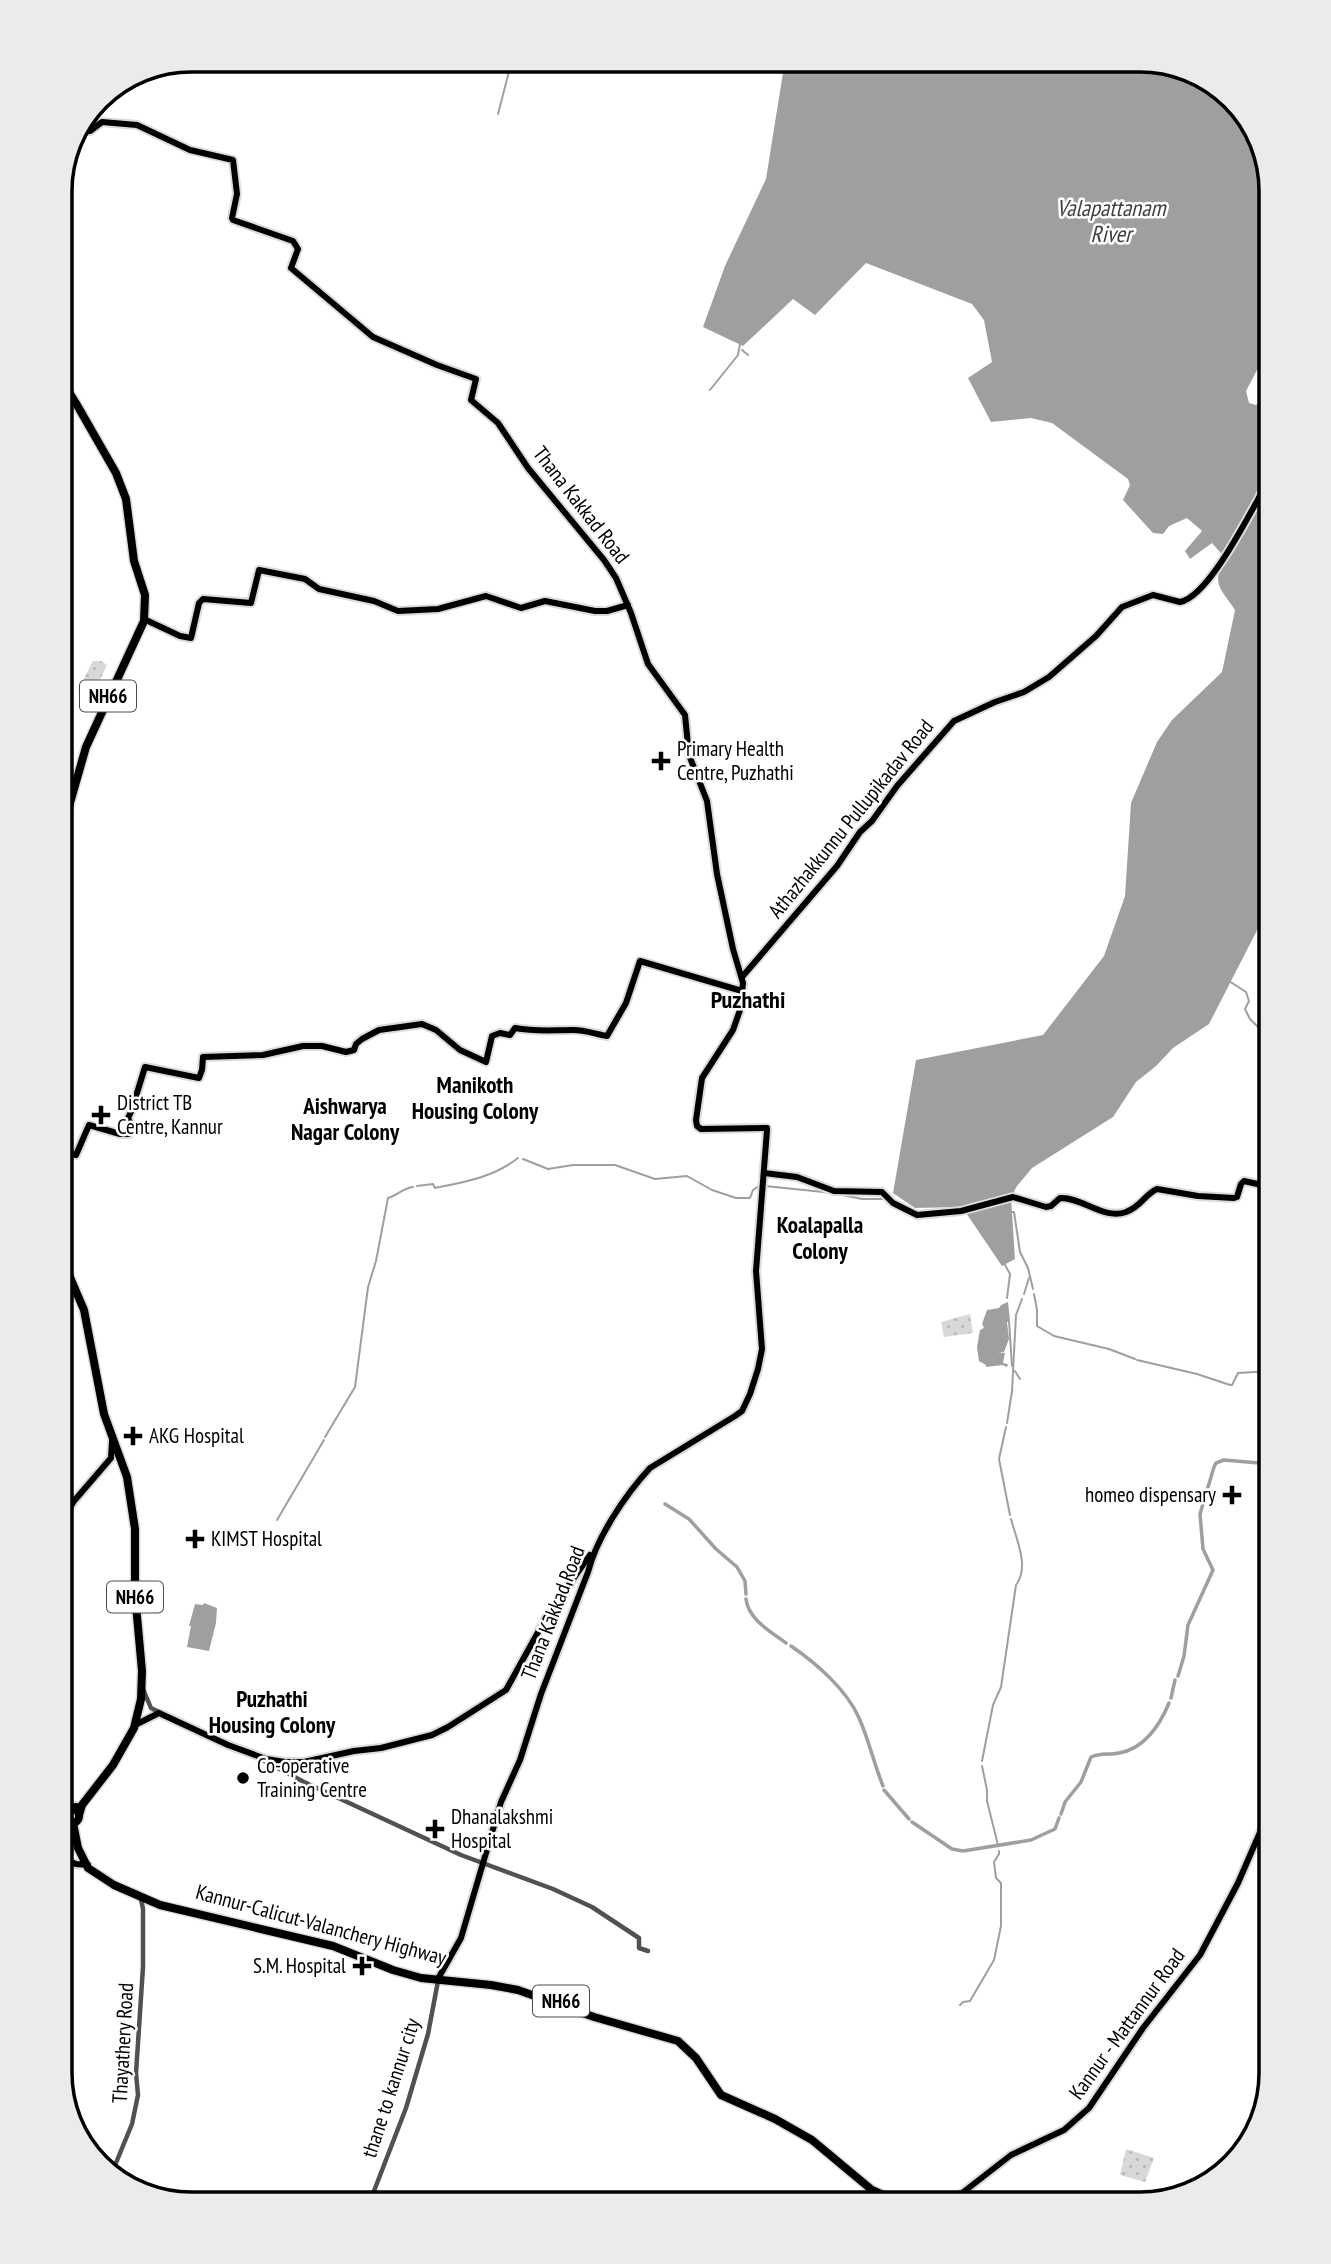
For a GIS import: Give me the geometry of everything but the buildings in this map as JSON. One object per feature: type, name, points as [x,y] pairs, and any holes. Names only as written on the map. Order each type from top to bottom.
[{"type":"highway","name":"NH66","points":[[72,398],[121,483],[128,507],[133,556],[148,600],[145,620],[88,749],[72,804]]},
{"type":"highway","name":"NH66","points":[[72,796],[86,747],[145,620]]},
{"type":"highway","name":"NH66","points":[[72,1284],[88,1325],[103,1404]]},
{"type":"highway","name":"NH66","points":[[72,1292],[85,1324],[103,1404],[120,1458],[135,1529],[135,1594],[142,1685],[133,1728],[111,1763],[72,1811]]},
{"type":"highway","name":"NH66","points":[[128,1496],[139,1683],[133,1728]]},
{"type":"highway","points":[[72,1818],[88,1865]]},
{"type":"highway","points":[[72,1822],[78,1848],[88,1865]]},
{"type":"highway","name":"Kannur-Calicut-Valanchery Highway","points":[[88,1865],[97,1875],[141,1898],[332,1942],[439,1979],[484,1979],[516,1985],[591,2011],[675,2035],[688,2043],[722,2092],[809,2136],[864,2182],[883,2192]]},
{"type":"highway","name":"Kannur-Calicut-Valanchery Highway","points":[[88,1865],[152,1901]]},
{"type":"main road","name":"Thana Kakkad Road","points":[[88,131],[102,122],[137,125],[190,150],[234,160],[237,194],[232,219],[293,241],[298,249],[291,268],[373,337],[437,365],[475,378],[471,400],[498,423],[528,468],[593,545],[616,578],[648,664],[685,715],[689,755],[707,801],[717,874],[733,949],[742,977],[740,1010],[733,1030],[702,1078],[697,1125],[701,1129],[767,1128],[756,1271],[762,1349],[758,1369],[747,1402],[735,1416],[650,1468],[638,1481],[594,1550],[520,1759],[501,1802],[461,1938],[439,1979]]},
{"type":"main road","name":"Athazhakkunnu Pullupikadav Road","points":[[742,977],[837,866],[860,832],[954,721],[1024,692],[1049,677],[1096,636],[1122,607],[1153,595],[1180,602],[1196,594],[1219,566],[1259,498]]},
{"type":"main road","points":[[145,620],[188,639],[192,634],[199,603],[203,599],[251,604],[259,570],[305,579],[319,589],[374,601],[398,611],[438,609],[486,596],[520,608],[545,601],[596,611],[628,605]]},
{"type":"main road","points":[[72,1153],[76,1154],[89,1125],[129,1134],[131,1125],[128,1118],[136,1102],[136,1093],[145,1067],[199,1078],[203,1058],[262,1055],[303,1045],[323,1046],[346,1052],[354,1050],[362,1038],[379,1030],[413,1024],[422,1024],[436,1030],[460,1049],[486,1062],[492,1036],[500,1033],[510,1035],[515,1028],[555,1032],[589,1031],[607,1036],[626,1003],[640,961],[742,991]]},
{"type":"main road","points":[[764,1173],[795,1176],[834,1191],[878,1192],[917,1214],[961,1211],[1013,1197],[1050,1207],[1057,1199],[1067,1197],[1104,1211],[1121,1213],[1141,1205],[1152,1191],[1157,1189],[1198,1196],[1234,1198],[1244,1181],[1259,1184]]},
{"type":"main road","points":[[72,1506],[111,1458],[113,1439]]},
{"type":"main road","points":[[133,1728],[159,1713],[260,1757],[285,1762],[304,1762],[407,1742],[448,1727],[506,1690],[547,1616],[594,1550]]},
{"type":"main road","name":"Kannur - Mattannur Road","points":[[969,2192],[1011,2155],[1064,2130],[1083,2114],[1143,2028],[1200,1955],[1259,1836]]},
{"type":"main road","points":[[72,1862],[88,1865]]},
{"type":"street","points":[[142,1685],[151,1708],[159,1713]]},
{"type":"street","points":[[260,1757],[304,1782],[461,1855],[553,1889],[592,1907],[639,1938],[639,1948],[648,1951]]},
{"type":"street","name":"Thayathery Road","points":[[115,2165],[132,2124],[138,2095],[136,2073],[142,1988],[141,1898]]},
{"type":"street","points":[[143,1909],[152,1901]]},
{"type":"street","name":"thane to kannur city","points":[[374,2192],[405,2111],[428,2034],[439,1979]]},
{"type":"shaded area","points":[[93,661],[101,661],[107,665],[91,698],[83,698],[78,690]]},
{"type":"shaded area","points":[[970,1314],[973,1333],[944,1337],[941,1322]]},
{"type":"shaded area","points":[[1126,2149],[1154,2158],[1145,2182],[1120,2175]]},
{"type":"water","name":"Valapattanam River","points":[[783,72],[1164,74],[1193,84],[1219,101],[1230,112],[1247,138],[1257,167],[1259,366],[1246,391],[1249,403],[1256,405],[1259,402],[1259,926],[1209,1024],[1173,1048],[1136,1082],[1113,1117],[1032,1168],[1017,1186],[1011,1197],[1015,1259],[1002,1266],[962,1207],[915,1208],[893,1193],[916,1060],[1043,1035],[1104,956],[1125,896],[1131,803],[1157,742],[1172,720],[1222,672],[1235,610],[1219,586],[1219,574],[1226,559],[1212,543],[1190,559],[1185,551],[1202,531],[1187,518],[1169,526],[1163,534],[1153,533],[1123,500],[1130,485],[1128,479],[1052,423],[1031,418],[991,422],[968,378],[992,362],[984,320],[972,304],[866,263],[815,315],[793,299],[743,346],[703,327],[725,266],[766,179]]},
{"type":"water","points":[[1008,1302],[1009,1339],[1004,1352],[998,1352],[1005,1353],[1003,1363],[1008,1364],[1007,1367],[986,1367],[979,1361],[977,1347],[980,1330],[984,1328],[982,1324],[987,1310],[999,1308]]},
{"type":"water","points":[[204,1603],[217,1608],[209,1651],[187,1647],[195,1604]]},
{"type":"waterway","points":[[498,114],[509,72]]},
{"type":"waterway","points":[[710,390],[738,355],[740,344]]},
{"type":"waterway","points":[[742,350],[748,355]]},
{"type":"waterway","points":[[1229,981],[1246,992],[1249,1001],[1245,1009],[1259,1028]]},
{"type":"waterway","points":[[417,1186],[433,1184],[435,1188],[468,1181],[499,1170],[518,1158]]},
{"type":"waterway","points":[[523,1159],[548,1169],[573,1165],[615,1165],[655,1179],[687,1176],[712,1190],[736,1198],[750,1198],[753,1190],[759,1186]]},
{"type":"waterway","points":[[765,1186],[833,1193]]},
{"type":"waterway","points":[[325,1437],[355,1387],[368,1287],[376,1261],[388,1198],[413,1187]]},
{"type":"waterway","points":[[838,1194],[862,1199],[885,1199]]},
{"type":"waterway","points":[[1011,1212],[1014,1212],[1020,1252],[1028,1268],[1033,1289]]},
{"type":"waterway","points":[[1004,1263],[1010,1274],[1007,1298]]},
{"type":"waterway","points":[[1024,1294],[1029,1278]]},
{"type":"waterway","points":[[1034,1294],[1037,1326],[1054,1336],[1109,1349],[1135,1359]]},
{"type":"waterway","points":[[1007,1423],[1012,1391],[1016,1315],[1022,1299]]},
{"type":"waterway","points":[[1009,1321],[1012,1366]]},
{"type":"waterway","points":[[1137,1360],[1230,1385],[1238,1373],[1259,1372]]},
{"type":"waterway","points":[[1015,1371],[1020,1379]]},
{"type":"waterway","points":[[1006,1427],[999,1459],[1010,1515]]},
{"type":"waterway","points":[[277,1520],[324,1440]]},
{"type":"waterway","points":[[1178,1676],[1188,1625],[1213,1570],[1203,1549],[1200,1514],[1214,1467],[1216,1463],[1224,1460],[1259,1463]]},
{"type":"waterway","points":[[665,1504],[689,1519],[716,1549],[737,1567],[745,1581],[746,1594]]},
{"type":"waterway","points":[[982,1761],[993,1705],[1001,1687],[1016,1585],[1022,1570],[1021,1553],[1011,1519]]},
{"type":"waterway","points":[[746,1599],[756,1619],[786,1643]]},
{"type":"waterway","points":[[791,1646],[830,1678],[847,1697],[863,1726],[883,1786]]},
{"type":"waterway","points":[[1171,1698],[1175,1680]]},
{"type":"waterway","points":[[1061,1814],[1065,1802],[1081,1782],[1091,1757],[1119,1753],[1136,1747],[1150,1735],[1169,1703]]},
{"type":"waterway","points":[[982,1766],[998,1845]]},
{"type":"waterway","points":[[884,1790],[909,1819]]},
{"type":"waterway","points":[[912,1822],[952,1849],[963,1851],[1031,1840],[1055,1829],[1059,1818]]},
{"type":"waterway","points":[[960,2005],[970,2001],[994,1960],[1001,1926],[1001,1883],[996,1878],[994,1862],[999,1851]]},
{"type":"place","name":"Primary Health Centre, Puzhathi","points":[[661,761]]},
{"type":"place","name":"District TB Centre, Kannur","points":[[101,1115]]},
{"type":"place","name":"AKG Hospital","points":[[133,1436]]},
{"type":"place","name":"homeo dispensary","points":[[1232,1495]]},
{"type":"place","name":"KIMST Hospital","points":[[195,1539]]},
{"type":"place","name":"Co-operative Training Centre","points":[[243,1778]]},
{"type":"place","name":"Dhanalakshmi Hospital","points":[[435,1829]]},
{"type":"place","name":"S.M. Hospital","points":[[362,1966]]},
{"type":"district","name":"Puzhathi","points":[[748,1000]]},
{"type":"district","name":"Manikoth Housing Colony","points":[[475,1098]]},
{"type":"district","name":"Aishwarya Nagar Colony","points":[[345,1119]]},
{"type":"district","name":"Koalapalla Colony","points":[[820,1238]]},
{"type":"district","name":"Puzhathi Housing Colony","points":[[272,1712]]}]
